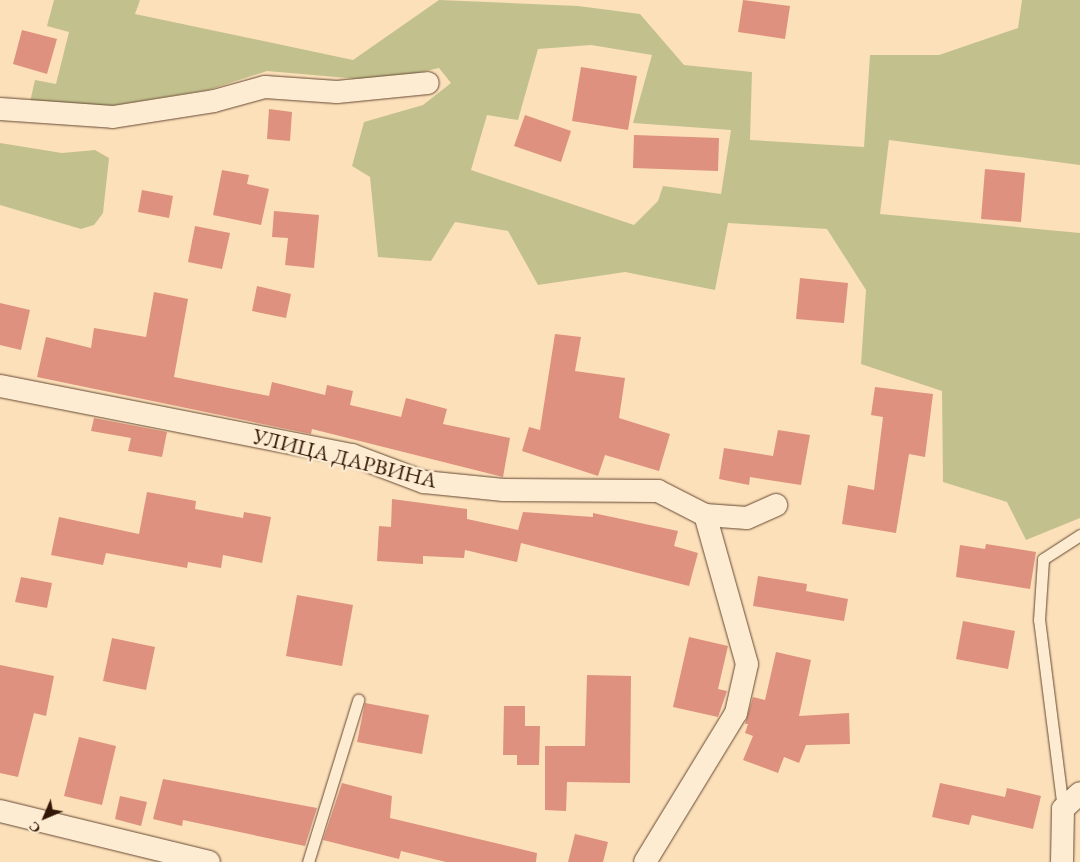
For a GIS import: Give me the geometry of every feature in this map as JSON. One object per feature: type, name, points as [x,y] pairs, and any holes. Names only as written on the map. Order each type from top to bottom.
[{"type":"street","points":[[0,109],[113,117],[214,101],[265,87],[337,92],[428,83]]},
{"type":"street","name":"УЛИЦА ДАРВИНА","points":[[0,386],[352,455],[424,482],[504,490],[658,491],[705,516],[747,518],[776,504]]},
{"type":"street","points":[[645,862],[736,713],[747,664],[705,516]]},
{"type":"street","points":[[1062,862],[1063,809],[1080,793]]},
{"type":"street","points":[[0,811],[209,862]]},
{"type":"lane","points":[[1063,809],[1038,620],[1043,559],[1080,535]]},
{"type":"lane","points":[[308,862],[358,700]]},
{"type":"shaded area","points":[[54,0],[140,0],[135,14],[353,60],[439,0],[578,6],[640,14],[684,65],[752,72],[750,140],[864,147],[870,55],[939,55],[1018,28],[1022,0],[1080,0],[1080,165],[889,140],[880,214],[1080,233],[1080,518],[1026,540],[1007,502],[943,482],[942,391],[861,364],[866,290],[827,229],[728,223],[715,290],[625,272],[538,285],[508,231],[455,222],[431,261],[378,257],[370,177],[352,166],[364,122],[423,105],[451,83],[439,68],[382,81],[267,71],[208,90],[110,106],[30,102],[35,80],[56,84],[69,32],[47,26]],"holes":[[[591,45],[652,55],[633,123],[731,130],[721,194],[663,186],[658,201],[634,225],[471,170],[487,115],[518,120],[538,49]]]},
{"type":"shaded area","points":[[0,143],[62,153],[95,150],[109,158],[103,213],[94,225],[81,229],[0,205]]},
{"type":"building","points":[[743,0],[790,6],[785,39],[738,32]]},
{"type":"building","points":[[22,30],[57,39],[47,74],[13,64]]},
{"type":"building","points":[[581,67],[637,76],[628,130],[572,121]]},
{"type":"building","points":[[269,109],[292,112],[290,141],[267,139]]},
{"type":"building","points":[[525,115],[571,131],[561,162],[514,146]]},
{"type":"building","points":[[634,135],[719,138],[718,171],[633,168]]},
{"type":"building","points":[[985,169],[1025,173],[1021,222],[981,219]]},
{"type":"building","points":[[222,170],[249,175],[247,184],[269,189],[261,225],[213,215]]},
{"type":"building","points":[[142,190],[173,196],[169,218],[138,212]]},
{"type":"building","points":[[274,211],[319,215],[314,268],[285,265],[288,238],[272,237]]},
{"type":"building","points":[[195,226],[230,233],[222,269],[188,262]]},
{"type":"building","points":[[800,278],[848,283],[844,323],[796,319]]},
{"type":"building","points":[[257,286],[291,294],[286,318],[252,311]]},
{"type":"building","points":[[154,292],[188,299],[174,377],[269,396],[272,382],[325,395],[327,385],[353,391],[350,405],[401,417],[406,398],[447,409],[443,424],[510,438],[503,477],[312,429],[311,434],[37,377],[46,337],[91,348],[94,328],[146,337]]},
{"type":"building","points":[[0,303],[30,310],[21,350],[0,345]]},
{"type":"building","points":[[555,334],[581,337],[575,371],[625,378],[619,418],[670,434],[659,471],[605,455],[598,476],[522,451],[529,427],[540,430]]},
{"type":"building","points":[[875,387],[933,394],[925,457],[909,454],[896,533],[842,524],[848,485],[874,490],[883,417],[871,415]]},
{"type":"building","points":[[94,418],[167,432],[162,457],[128,451],[131,438],[91,431]]},
{"type":"building","points":[[778,430],[810,435],[801,485],[750,477],[749,485],[719,479],[724,448],[773,456]]},
{"type":"building","points":[[147,492],[196,501],[195,509],[243,518],[244,512],[271,517],[262,563],[223,555],[221,568],[188,562],[187,568],[106,553],[103,565],[51,555],[59,517],[139,534]]},
{"type":"building","points":[[392,499],[467,509],[467,519],[518,530],[523,512],[593,517],[593,513],[678,531],[674,546],[698,553],[689,586],[521,543],[517,562],[465,550],[464,558],[423,556],[423,564],[377,561],[379,526],[391,527]]},
{"type":"building","points":[[986,544],[1036,552],[1030,589],[956,577],[960,545],[985,549]]},
{"type":"building","points":[[758,576],[807,584],[806,591],[848,599],[844,621],[753,606]]},
{"type":"building","points":[[21,577],[52,583],[47,608],[15,602]]},
{"type":"building","points":[[297,595],[353,605],[342,666],[286,656]]},
{"type":"building","points":[[963,621],[1015,631],[1008,669],[956,659]]},
{"type":"building","points":[[689,637],[728,646],[718,689],[727,691],[718,717],[673,707]]},
{"type":"building","points":[[112,638],[155,647],[146,690],[103,681]]},
{"type":"building","points":[[776,652],[811,660],[799,716],[849,713],[850,744],[806,745],[799,763],[784,757],[778,773],[743,760],[753,736],[745,733],[748,724],[745,724],[753,697],[765,700]]},
{"type":"building","points":[[0,665],[54,676],[46,716],[34,713],[18,777],[0,773]]},
{"type":"building","points":[[587,675],[631,676],[630,783],[567,782],[566,811],[545,810],[545,746],[585,746]]},
{"type":"building","points":[[365,703],[429,715],[422,754],[357,742]]},
{"type":"building","points":[[504,706],[525,706],[525,726],[540,726],[539,765],[517,765],[517,755],[503,755]]},
{"type":"building","points":[[79,737],[116,746],[102,805],[64,796]]},
{"type":"building","points":[[163,779],[317,808],[305,846],[183,820],[182,826],[153,819]]},
{"type":"building","points":[[342,783],[392,796],[390,818],[537,853],[536,862],[446,862],[401,851],[399,859],[323,840]]},
{"type":"building","points":[[940,783],[1005,797],[1007,788],[1041,796],[1033,829],[972,815],[969,825],[932,817]]},
{"type":"building","points":[[120,796],[147,802],[141,826],[115,819]]},
{"type":"building","points":[[575,834],[608,842],[603,862],[568,862]]}]
